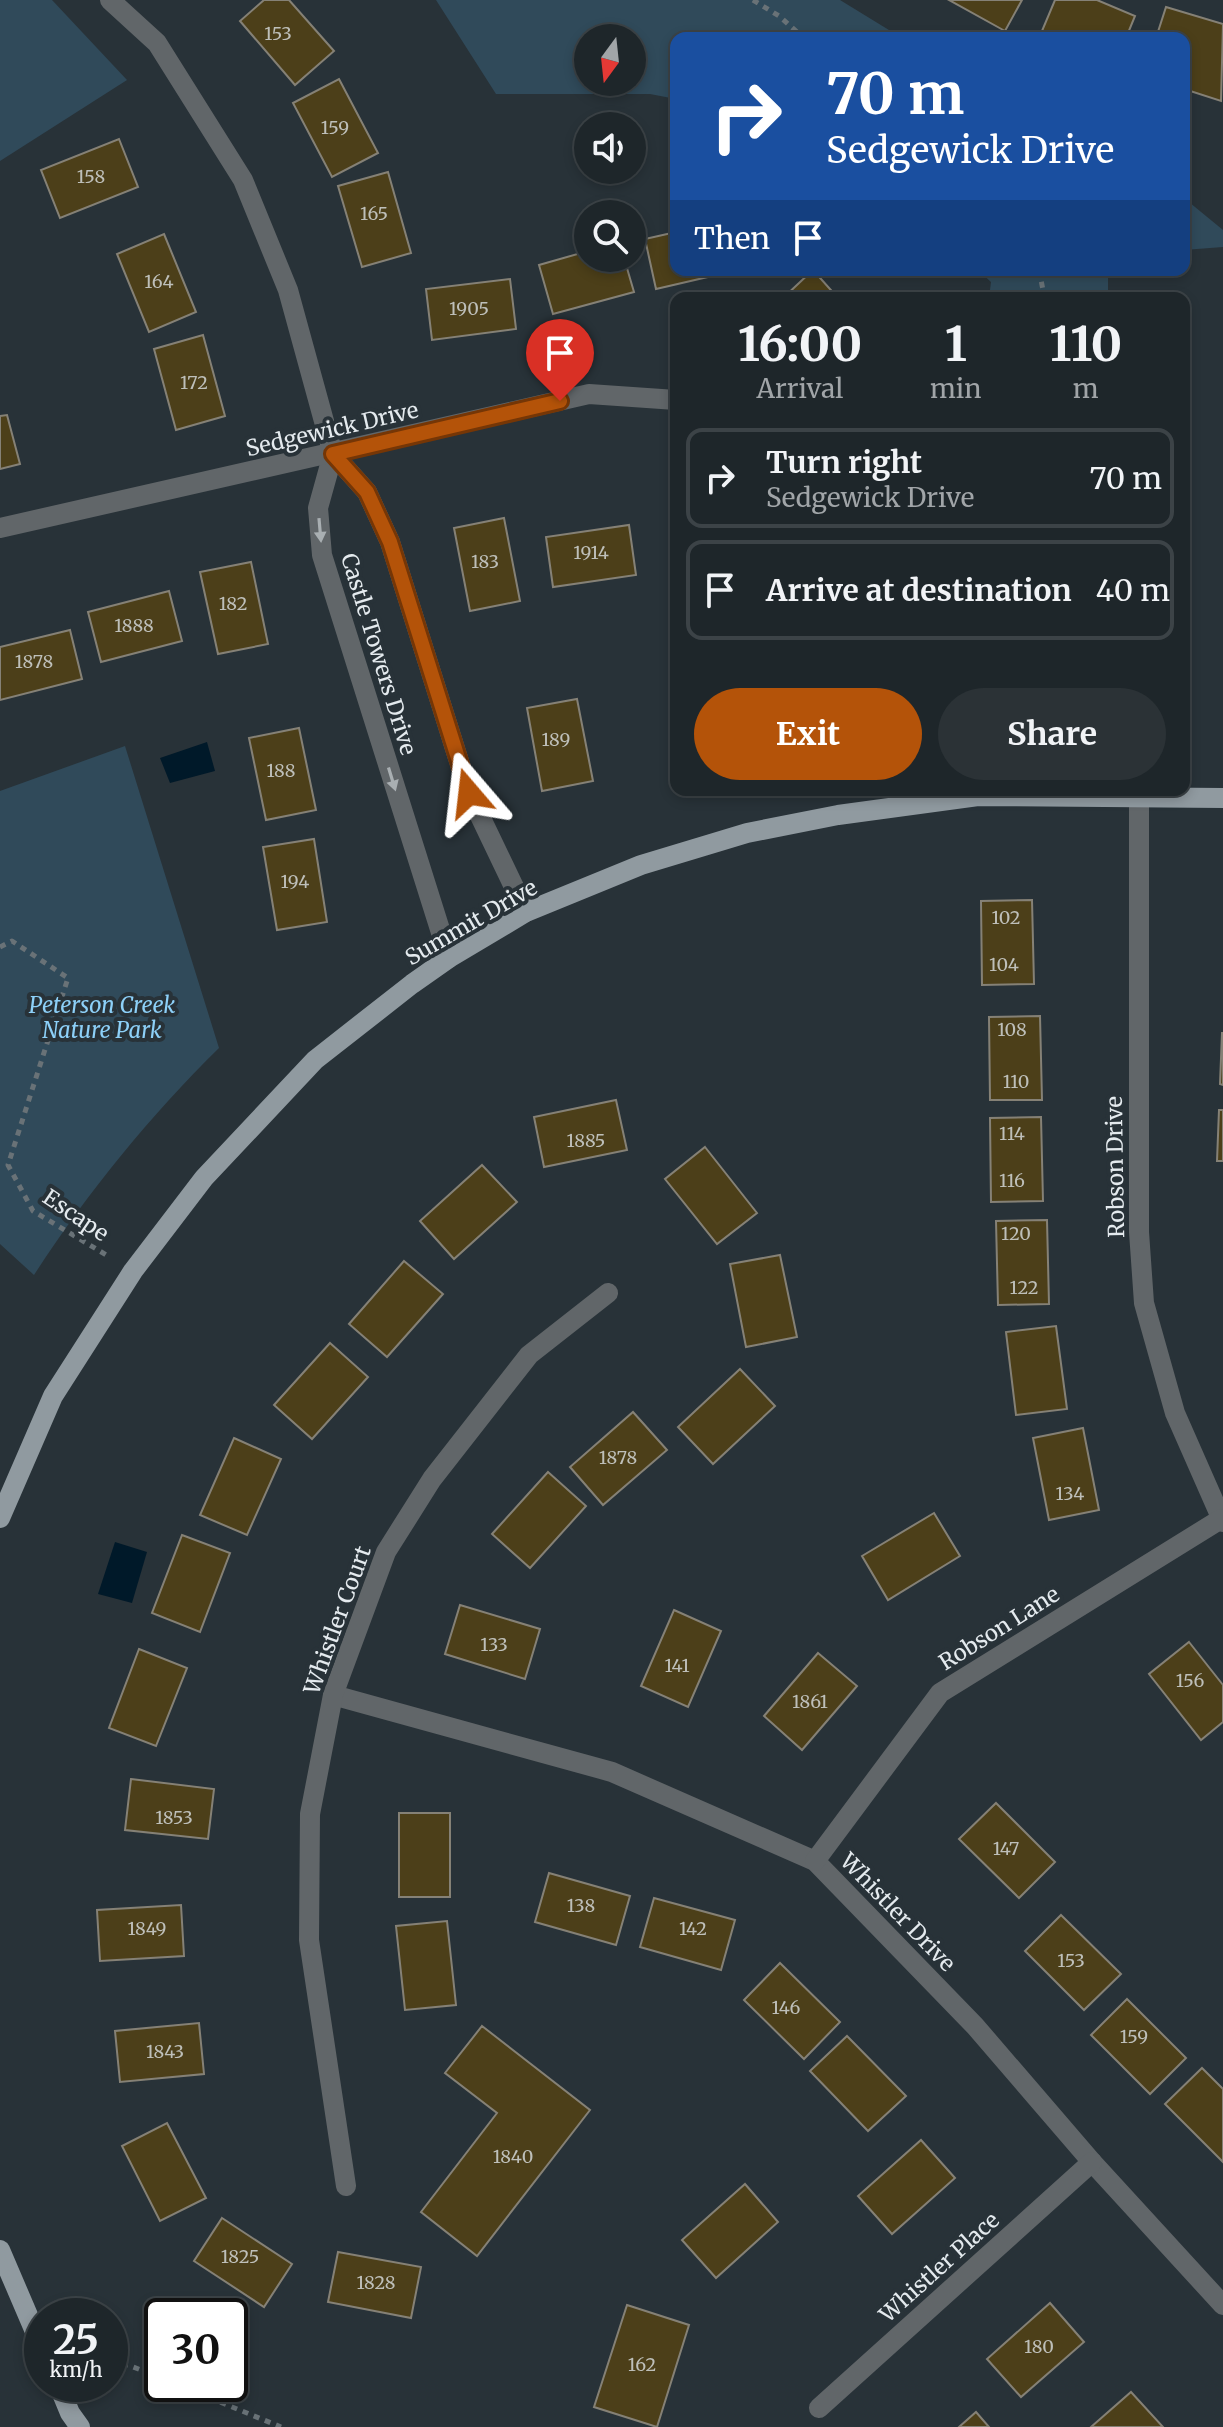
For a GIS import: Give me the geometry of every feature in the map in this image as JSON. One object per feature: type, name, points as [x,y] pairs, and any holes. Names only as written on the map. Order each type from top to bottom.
[{"type":"main road","name":"Summit Drive","points":[[0,1518],[53,1396],[133,1271],[204,1178],[315,1060],[449,958],[526,912],[641,865],[747,833],[838,815],[978,796],[1223,798]]},
{"type":"main road","points":[[2,2264],[24,2310]]},
{"type":"main road","points":[[65,2402],[80,2427]]},
{"type":"street","name":"Castle Towers Drive","points":[[110,0],[157,43],[243,180],[288,290],[333,454],[367,492],[390,542],[469,793],[526,912]]},
{"type":"street","name":"Sedgewick Drive","points":[[0,528],[589,394],[670,400]]},
{"type":"street","name":"Castle Towers Drive","points":[[333,454],[318,508],[322,555],[449,958]]},
{"type":"street","name":"Robson Drive","points":[[1139,798],[1139,1232],[1144,1303],[1175,1413],[1222,1520]]},
{"type":"street","name":"Whistler Court","points":[[346,2186],[309,1940],[310,1814],[333,1695],[386,1552],[432,1479],[529,1355],[608,1293]]},
{"type":"street","name":"Robson Lane","points":[[815,1861],[940,1693],[1222,1520]]},
{"type":"street","name":"Whistler Drive","points":[[333,1695],[612,1772],[815,1861],[975,2026],[1092,2162],[1223,2305]]},
{"type":"street","name":"Whistler Place","points":[[819,2408],[1092,2162]]},
{"type":"path","points":[[753,0],[797,32]]},
{"type":"path","name":"Escape","points":[[0,947],[12,941],[68,978],[8,1165],[33,1211],[133,1271]]},
{"type":"path","points":[[220,2402],[281,2427]]},
{"type":"green space","points":[[0,0],[52,0],[127,80],[0,161]]},
{"type":"green space","points":[[436,0],[840,0],[892,32],[670,32],[670,98],[646,94],[646,24],[574,24],[574,94],[496,94]]},
{"type":"green space","points":[[1190,203],[1223,230],[1223,247],[1190,250]]},
{"type":"green space","points":[[984,276],[1108,276],[1108,292],[990,292],[991,282]]},
{"type":"green space","name":"Peterson Creek Nature Park","points":[[125,746],[219,1048],[120,1156],[34,1275],[0,1244],[0,791]]},
{"type":"shaded area","points":[[207,742],[215,771],[170,783],[160,758]]},
{"type":"shaded area","points":[[115,1542],[147,1552],[132,1603],[98,1594]]},
{"type":"building","points":[[264,0],[289,0],[334,51],[295,85],[240,21]]},
{"type":"building","points":[[949,0],[1022,0],[1005,31]]},
{"type":"building","points":[[1055,0],[1097,0],[1135,16],[1128,32],[1042,32]]},
{"type":"building","points":[[1166,7],[1223,24],[1221,101],[1190,91],[1190,32],[1158,32]]},
{"type":"building","points":[[339,79],[378,153],[332,177],[293,103]]},
{"type":"building","points":[[119,139],[138,187],[60,218],[41,170]]},
{"type":"building","points":[[388,172],[411,253],[362,267],[338,186]]},
{"type":"building","points":[[670,233],[670,276],[712,276],[656,289],[646,239]]},
{"type":"building","points":[[164,234],[196,312],[149,332],[117,254]]},
{"type":"building","points":[[574,255],[574,272],[628,272],[634,292],[553,314],[539,265]]},
{"type":"building","points":[[807,276],[818,276],[833,292],[789,292]]},
{"type":"building","points":[[510,279],[516,329],[432,340],[426,289]]},
{"type":"building","points":[[203,335],[225,416],[176,430],[154,349]]},
{"type":"building","points":[[7,415],[20,464],[0,469],[0,416]]},
{"type":"building","points":[[504,518],[520,601],[470,611],[454,528]]},
{"type":"building","points":[[629,525],[636,575],[553,587],[546,537]]},
{"type":"building","points":[[251,562],[268,644],[218,654],[200,572]]},
{"type":"building","points":[[169,591],[182,641],[101,662],[88,612]]},
{"type":"building","points":[[70,630],[82,679],[0,700],[0,647]]},
{"type":"building","points":[[577,699],[593,781],[542,791],[527,708]]},
{"type":"building","points":[[299,728],[316,810],[266,820],[249,738]]},
{"type":"building","points":[[314,839],[327,922],[277,930],[263,847]]},
{"type":"building","points":[[1032,900],[1034,984],[982,985],[981,901]]},
{"type":"building","points":[[1040,1016],[1042,1100],[990,1100],[989,1017]]},
{"type":"building","points":[[1223,1033],[1223,1085],[1220,1084]]},
{"type":"building","points":[[616,1100],[627,1150],[544,1167],[534,1117]]},
{"type":"building","points":[[1219,1110],[1223,1110],[1223,1161],[1217,1161]]},
{"type":"building","points":[[1041,1117],[1043,1201],[991,1202],[990,1118]]},
{"type":"building","points":[[705,1147],[757,1213],[717,1244],[665,1179]]},
{"type":"building","points":[[482,1165],[517,1202],[454,1259],[420,1221]]},
{"type":"building","points":[[1047,1220],[1049,1304],[998,1305],[996,1221]]},
{"type":"building","points":[[780,1255],[797,1337],[746,1347],[730,1264]]},
{"type":"building","points":[[404,1261],[443,1294],[387,1357],[349,1324]]},
{"type":"building","points":[[1056,1326],[1067,1409],[1016,1415],[1006,1332]]},
{"type":"building","points":[[330,1343],[368,1377],[312,1439],[274,1405]]},
{"type":"building","points":[[740,1369],[775,1406],[713,1464],[678,1427]]},
{"type":"building","points":[[633,1412],[667,1450],[603,1505],[570,1467]]},
{"type":"building","points":[[1083,1428],[1099,1510],[1049,1520],[1033,1438]]},
{"type":"building","points":[[234,1438],[281,1459],[247,1535],[200,1515]]},
{"type":"building","points":[[548,1472],[586,1506],[530,1568],[492,1534]]},
{"type":"building","points":[[934,1513],[960,1556],[888,1600],[862,1556]]},
{"type":"building","points":[[182,1535],[230,1553],[200,1632],[152,1613]]},
{"type":"building","points":[[460,1605],[540,1629],[525,1679],[445,1654]]},
{"type":"building","points":[[674,1610],[721,1631],[688,1707],[641,1686]]},
{"type":"building","points":[[1189,1642],[1223,1685],[1223,1722],[1201,1740],[1149,1674]]},
{"type":"building","points":[[139,1649],[187,1668],[156,1746],[109,1728]]},
{"type":"building","points":[[818,1653],[857,1686],[802,1750],[764,1716]]},
{"type":"building","points":[[131,1779],[214,1789],[208,1839],[125,1830]]},
{"type":"building","points":[[996,1803],[1055,1862],[1019,1898],[959,1839]]},
{"type":"building","points":[[399,1813],[450,1813],[450,1897],[399,1897]]},
{"type":"building","points":[[549,1873],[630,1896],[616,1945],[535,1922]]},
{"type":"building","points":[[654,1898],[735,1920],[721,1970],[640,1947]]},
{"type":"building","points":[[181,1905],[184,1956],[100,1961],[97,1910]]},
{"type":"building","points":[[1061,1915],[1121,1974],[1084,2010],[1025,1951]]},
{"type":"building","points":[[447,1921],[456,2005],[405,2010],[396,1926]]},
{"type":"building","points":[[780,1963],[840,2022],[804,2059],[744,2000]]},
{"type":"building","points":[[1127,1999],[1186,2058],[1150,2094],[1091,2035]]},
{"type":"building","points":[[199,2023],[204,2074],[120,2082],[115,2031]]},
{"type":"building","points":[[482,2026],[590,2110],[477,2256],[421,2212],[497,2113],[445,2073]]},
{"type":"building","points":[[847,2036],[906,2096],[868,2131],[810,2071]]},
{"type":"building","points":[[1202,2068],[1223,2089],[1223,2162],[1165,2104]]},
{"type":"building","points":[[167,2123],[206,2198],[160,2221],[122,2146]]},
{"type":"building","points":[[921,2140],[955,2178],[892,2234],[858,2196]]},
{"type":"building","points":[[745,2184],[778,2222],[716,2278],[682,2240]]},
{"type":"building","points":[[222,2218],[292,2264],[264,2307],[194,2261]]},
{"type":"building","points":[[338,2252],[421,2267],[411,2318],[328,2302]]},
{"type":"building","points":[[1050,2303],[1084,2342],[1021,2397],[987,2359]]},
{"type":"building","points":[[627,2305],[689,2325],[657,2427],[594,2407]]},
{"type":"building","points":[[1131,2392],[1163,2427],[1091,2427]]},
{"type":"building","points":[[976,2412],[989,2427],[959,2427]]},
{"type":"route","points":[[469,793],[390,542],[367,492],[333,454],[560,401]]}]
